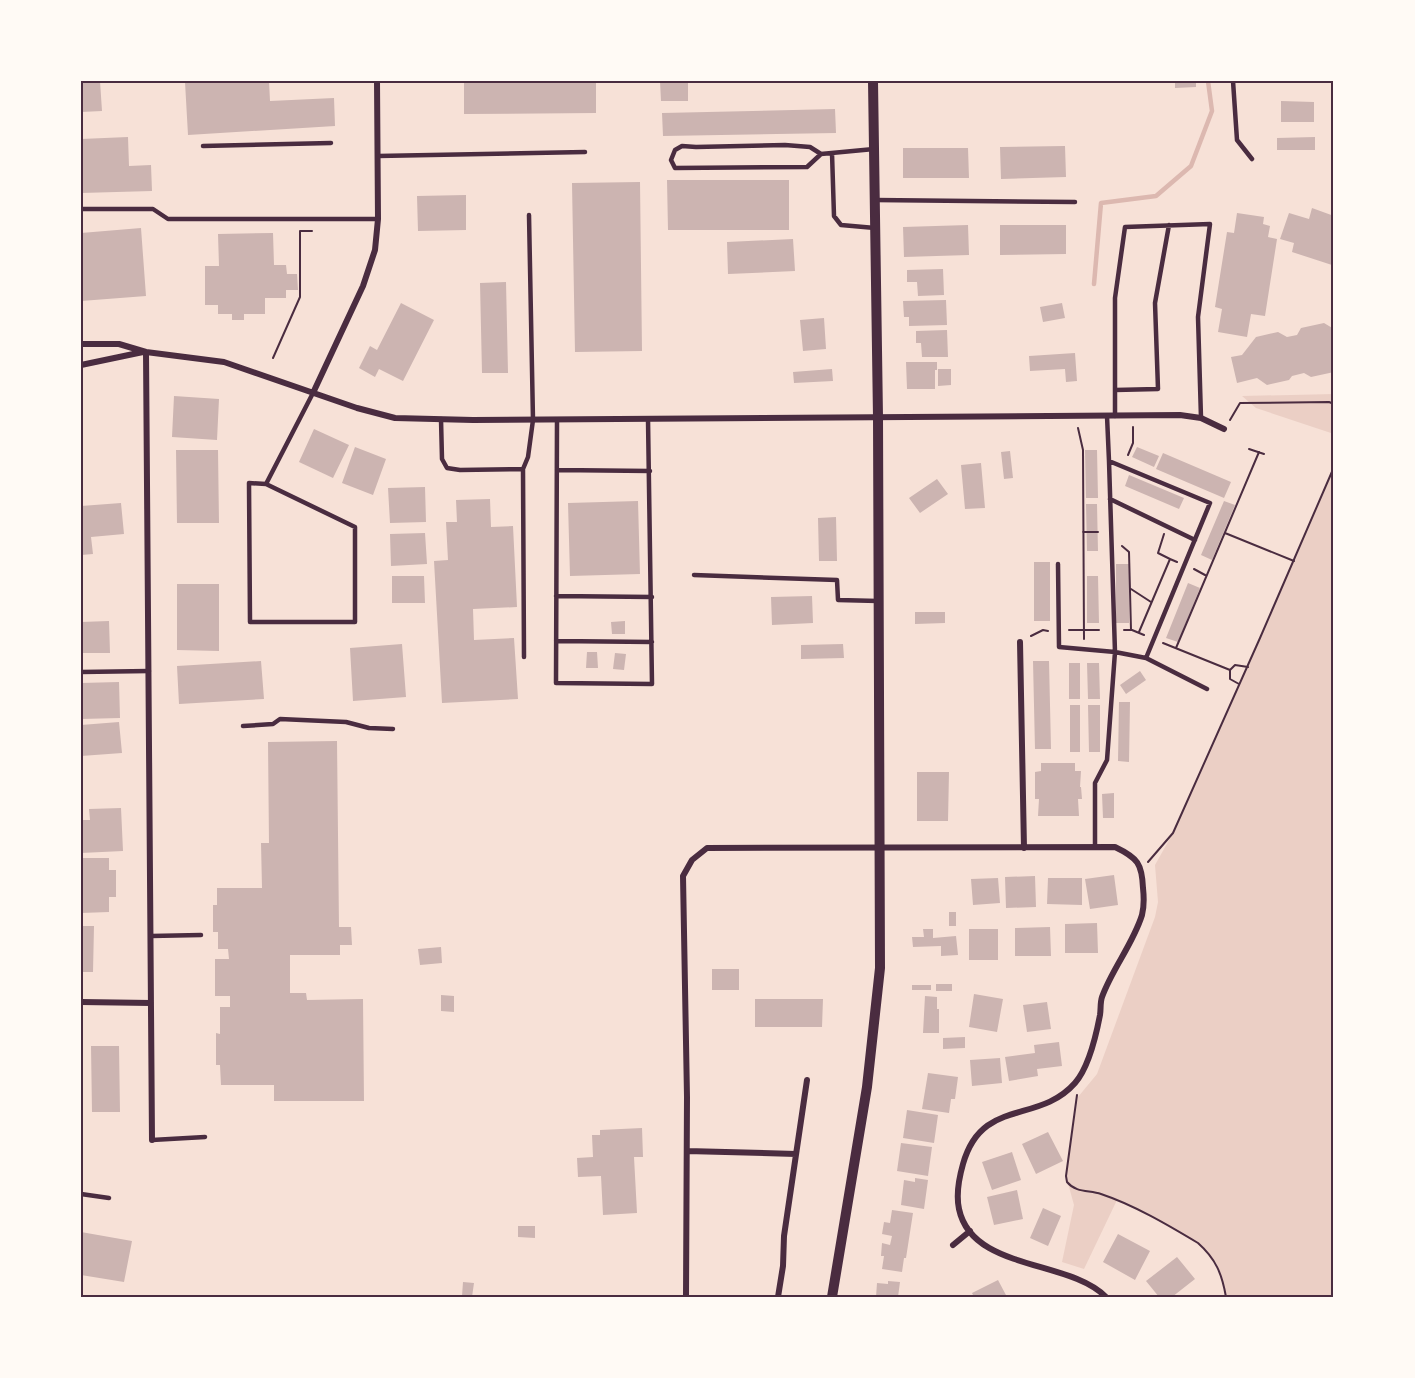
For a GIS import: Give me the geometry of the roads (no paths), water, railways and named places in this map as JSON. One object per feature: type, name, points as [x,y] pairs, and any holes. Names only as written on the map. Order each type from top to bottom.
[{"type":"street","points":[[313,393],[363,286],[375,250],[378,219],[377,81]]},
{"type":"street","points":[[832,1297],[875,1030],[880,968],[878,417],[873,81]]},
{"type":"street","points":[[81,344],[119,344],[146,352],[224,362],[357,408],[395,418],[556,420],[1180,415],[1201,418],[1224,429]]},
{"type":"street","points":[[81,364],[146,352]]},
{"type":"street","points":[[146,352],[152,1140]]},
{"type":"street","points":[[1020,642],[1024,848]]},
{"type":"street","points":[[686,1297],[687,1151],[683,876],[692,860],[707,849],[1115,847],[1130,854],[1142,868],[1144,900],[1142,914],[1110,977],[1101,1001],[1100,1016],[1084,1068],[1076,1083],[1045,1105],[994,1120],[979,1132],[968,1148],[958,1189],[959,1210],[970,1231],[999,1254],[1077,1279],[1106,1297]]},
{"type":"street","points":[[81,1002],[151,1003]]},
{"type":"street","points":[[778,1297],[783,1266],[784,1236],[807,1080]]},
{"type":"street","points":[[687,1151],[796,1154]]},
{"type":"street","points":[[953,1245],[970,1231]]},
{"type":"lane","points":[[1233,81],[1237,140],[1252,159]]},
{"type":"lane","points":[[203,146],[331,143]]},
{"type":"lane","points":[[821,154],[807,167],[675,168],[671,160],[675,150],[682,146],[785,145],[810,147],[821,154],[874,149]]},
{"type":"lane","points":[[378,156],[585,152]]},
{"type":"lane","points":[[832,153],[834,216],[841,225],[875,228]]},
{"type":"lane","points":[[875,200],[1075,202]]},
{"type":"lane","points":[[81,209],[153,209],[168,219],[378,219]]},
{"type":"lane","points":[[524,657],[523,469],[528,457],[533,420],[533,320],[529,215]]},
{"type":"lane","points":[[1115,416],[1115,298],[1125,227],[1210,224],[1198,317],[1201,418]]},
{"type":"lane","points":[[1115,390],[1158,389],[1155,303],[1169,225]]},
{"type":"lane","points":[[266,484],[313,393]]},
{"type":"lane","points":[[1095,847],[1095,783],[1107,760],[1115,652],[1107,416]]},
{"type":"lane","points":[[441,418],[442,459],[447,468],[460,470],[523,469]]},
{"type":"lane","points":[[556,420],[556,683],[652,684],[648,419]]},
{"type":"lane","points":[[1109,461],[1210,503],[1146,658]]},
{"type":"lane","points":[[557,470],[650,471]]},
{"type":"lane","points":[[249,483],[266,484],[355,527],[355,622],[250,622],[249,483]]},
{"type":"lane","points":[[1110,499],[1195,540]]},
{"type":"lane","points":[[1058,564],[1059,648],[1115,652],[1146,658],[1207,689]]},
{"type":"lane","points":[[694,575],[837,580],[838,600],[878,601]]},
{"type":"lane","points":[[556,596],[652,597]]},
{"type":"lane","points":[[556,640],[652,642]]},
{"type":"lane","points":[[81,672],[149,671]]},
{"type":"lane","points":[[243,726],[273,724],[280,719],[346,722],[369,728],[393,729]]},
{"type":"lane","points":[[151,936],[201,935]]},
{"type":"lane","points":[[152,1140],[205,1137]]},
{"type":"lane","points":[[81,1194],[109,1198]]},
{"type":"waterway","points":[[1094,284],[1101,203],[1156,196],[1191,166],[1212,111],[1208,81]]}]
